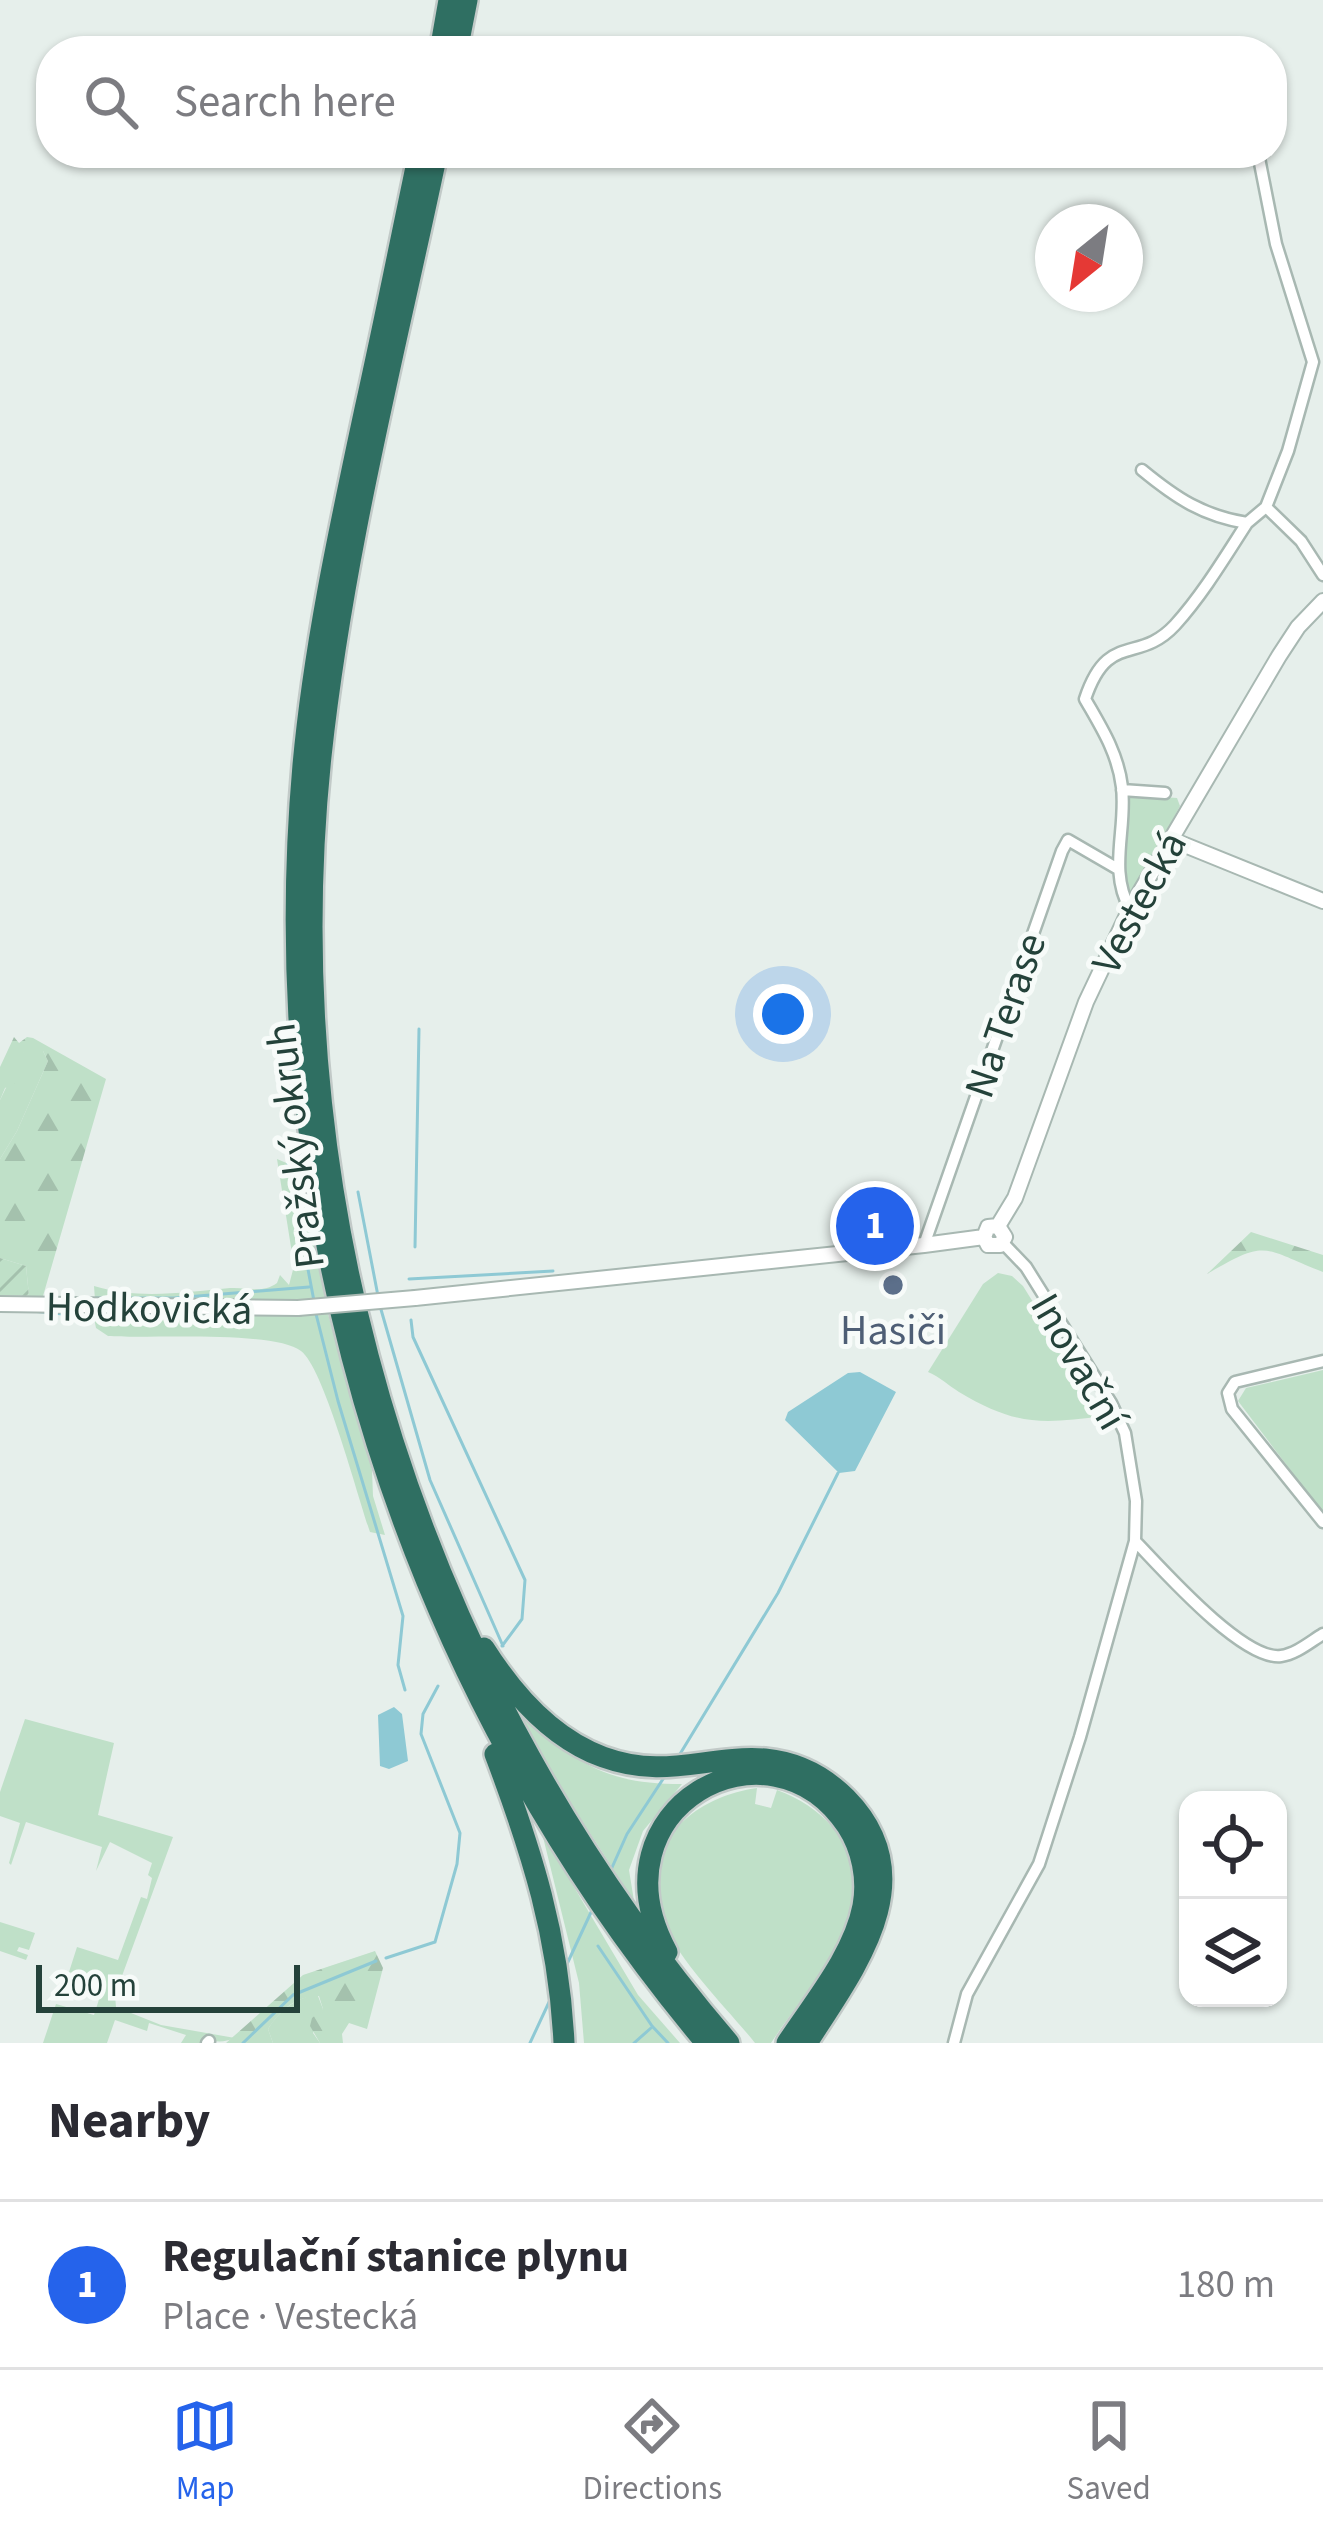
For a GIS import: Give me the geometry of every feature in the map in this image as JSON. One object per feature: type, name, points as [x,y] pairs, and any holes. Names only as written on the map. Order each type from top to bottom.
[{"type":"highway","points":[[443,36],[449,0]]},
{"type":"highway","points":[[460,36],[467,0]]},
{"type":"highway","name":"Pražský okruh","points":[[416,168],[318,650],[304,758],[295,927],[301,1066],[319,1211],[335,1296],[387,1482],[465,1672],[518,1773],[706,2043]]},
{"type":"highway","name":"Pražský okruh","points":[[434,168],[334,653],[316,815],[312,927],[318,1065],[346,1268],[384,1417],[440,1575],[516,1736],[593,1880]]},
{"type":"highway","points":[[440,1575],[497,1668],[545,1721],[605,1758],[673,1768],[748,1759],[796,1766],[836,1789],[853,1805],[871,1834],[880,1868],[879,1915],[861,1957],[807,2043]]},
{"type":"highway","points":[[465,1672],[532,1851],[558,1970],[564,2043]]},
{"type":"highway","points":[[700,2009],[650,1912],[646,1885],[653,1843],[674,1810],[713,1784],[755,1775],[791,1782],[821,1798],[849,1829],[860,1856],[865,1893],[850,1941],[787,2043]]},
{"type":"highway","name":"Pražský okruh","points":[[610,1904],[729,2043]]},
{"type":"street","points":[[1130,909],[1119,889],[1122,790],[1114,750],[1085,699],[1096,669],[1109,655],[1145,645],[1172,629],[1247,523],[1266,507],[1318,366],[1276,244],[1261,168]]},
{"type":"street","points":[[1142,470],[1190,507],[1215,518],[1247,523]]},
{"type":"street","points":[[1266,507],[1301,542],[1323,575]]},
{"type":"street","name":"Vestecká","points":[[984,1237],[988,1227],[998,1226],[1015,1198],[1086,1002],[1130,909],[1279,656],[1323,601]]},
{"type":"street","name":"Vestecká","points":[[1122,790],[1165,793]]},
{"type":"street","points":[[1170,839],[1323,901]]},
{"type":"street","name":"Na Terase","points":[[925,1245],[1062,851],[1068,840],[1118,869]]},
{"type":"street","points":[[925,1245],[984,1237],[991,1246],[1003,1243],[1005,1233],[998,1226]]},
{"type":"street","name":"Inovační","points":[[955,2043],[967,1994],[1039,1864],[1135,1541],[1136,1501],[1124,1432],[1111,1403],[1026,1267],[1003,1243]]},
{"type":"street","name":"Hodkovická","points":[[0,1304],[298,1308],[925,1245]]},
{"type":"street","points":[[1323,1361],[1235,1382],[1228,1394],[1232,1409],[1323,1522]]},
{"type":"street","points":[[1135,1541],[1179,1586],[1260,1654],[1282,1656],[1323,1634]]},
{"type":"green space","points":[[1127,797],[1177,798],[1180,806],[1129,894],[1122,885]]},
{"type":"green space","points":[[14,1037],[19,1043],[33,1038],[106,1079],[43,1296],[29,1296],[26,1266],[0,1258],[0,1159],[48,1061],[43,1051],[24,1052],[20,1078],[5,1088],[0,1100],[0,1067]]},
{"type":"green space","points":[[24,1051],[43,1051],[48,1061],[0,1159],[0,1100]]},
{"type":"green space","points":[[277,1159],[303,1170],[326,1298],[284,1302],[95,1300],[94,1286],[145,1294],[260,1289],[277,1283],[280,1275],[289,1285],[294,1266]]},
{"type":"green space","points":[[1251,1232],[1323,1255],[1323,1272],[1265,1250],[1242,1255],[1207,1274]]},
{"type":"green space","points":[[0,1258],[26,1266],[29,1296],[0,1295]]},
{"type":"green space","points":[[998,1273],[1012,1276],[1023,1286],[1104,1416],[1045,1421],[1013,1417],[928,1372],[983,1284]]},
{"type":"green space","points":[[328,1314],[372,1470],[373,1496],[385,1535],[370,1532],[330,1407],[301,1351],[265,1340],[108,1336],[96,1328],[94,1318],[98,1315]]},
{"type":"green space","points":[[1323,1370],[1323,1513],[1238,1401],[1246,1388]]},
{"type":"green space","points":[[521,1716],[594,1768],[632,1780],[682,1784],[643,1831],[629,1870],[634,1901],[553,1776]]},
{"type":"green space","points":[[25,1719],[114,1743],[98,1815],[173,1837],[115,1995],[116,2007],[161,2025],[235,2038],[181,2043],[186,2035],[149,2023],[147,2031],[115,2020],[107,2043],[43,2043],[56,2004],[94,2015],[104,1984],[69,1972],[77,1947],[118,1960],[141,1897],[147,1899],[152,1863],[110,1842],[96,1871],[102,1847],[26,1822],[9,1863],[20,1823],[0,1816],[0,1792]]},
{"type":"green space","points":[[757,1788],[755,1804],[771,1808],[777,1790],[815,1811],[842,1841],[855,1879],[854,1901],[841,1939],[771,2043],[755,2043],[693,1971],[672,1940],[657,1898],[656,1874],[673,1832],[709,1803]]},
{"type":"green space","points":[[542,1833],[638,1995],[680,2043],[584,2043],[579,1983]]},
{"type":"green space","points":[[0,1922],[35,1933],[29,1950],[19,1947],[17,1951],[28,1955],[26,1960],[0,1951]]},
{"type":"green space","points":[[375,1951],[383,1968],[367,2029],[349,2023],[343,2043],[320,2043],[310,2026],[323,2009],[319,1996],[289,2006],[273,2022],[268,2029],[273,2043],[226,2043],[303,1975]]},
{"type":"green space","points":[[312,1995],[318,1996],[323,2009],[313,2033],[320,2043],[273,2043],[268,2029],[277,2017]]},
{"type":"water","points":[[860,1372],[896,1392],[855,1471],[839,1473],[785,1420],[788,1412],[848,1373]]},
{"type":"water","points":[[394,1707],[402,1714],[408,1761],[389,1769],[380,1766],[378,1715]]},
{"type":"waterway","points":[[415,1247],[419,1029]]},
{"type":"waterway","points":[[288,1164],[314,1301]]},
{"type":"waterway","points":[[358,1192],[378,1296]]},
{"type":"waterway","points":[[409,1279],[553,1271]]},
{"type":"waterway","points":[[96,1298],[174,1298],[309,1287]]},
{"type":"waterway","points":[[380,1306],[430,1480],[503,1646]]},
{"type":"waterway","points":[[315,1310],[403,1616],[398,1665],[405,1690]]},
{"type":"waterway","points":[[32,1311],[84,1316]]},
{"type":"waterway","points":[[411,1320],[413,1337],[525,1580],[522,1619],[502,1646]]},
{"type":"waterway","points":[[680,1754],[778,1593],[838,1473]]},
{"type":"waterway","points":[[386,1958],[435,1942],[457,1864],[460,1833],[421,1734],[423,1714],[438,1686]]},
{"type":"waterway","points":[[610,1872],[627,1834],[665,1776]]},
{"type":"waterway","points":[[567,1964],[593,1908]]},
{"type":"waterway","points":[[598,1946],[668,2043]]},
{"type":"waterway","points":[[243,2043],[293,1995],[376,1961]]},
{"type":"waterway","points":[[530,2043],[550,2000]]},
{"type":"waterway","points":[[634,2043],[651,2028]]},
{"type":"place","name":"Regulační stanice plynu","points":[[875,1226]]},
{"type":"place","name":"Hasiči","points":[[893,1285]]}]
